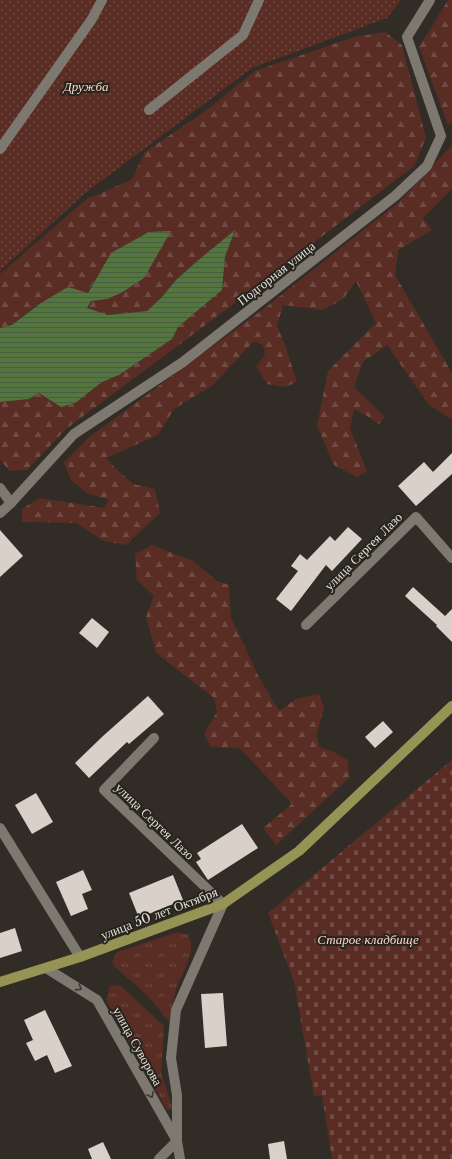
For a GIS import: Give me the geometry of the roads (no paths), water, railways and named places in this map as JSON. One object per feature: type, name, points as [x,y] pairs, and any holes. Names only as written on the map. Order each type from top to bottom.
[{"type":"main road","name":"улица 50 лет Октября","points":[[0,982],[80,957],[223,904],[299,851],[452,706]]},
{"type":"street","points":[[0,149],[92,19],[102,0]]},
{"type":"street","points":[[149,110],[243,35],[260,0]]},
{"type":"street","name":"Подгорная улица","points":[[0,513],[74,434],[183,362],[396,196],[426,166],[441,136],[407,37],[430,0]]},
{"type":"street","points":[[0,488],[11,503]]},
{"type":"street","name":"улица Сергея Лазо","points":[[306,625],[416,517],[452,558]]},
{"type":"street","name":"улица Сергея Лазо","points":[[154,738],[104,790],[223,904]]},
{"type":"street","points":[[0,828],[80,957]]},
{"type":"street","points":[[159,1159],[177,1141],[177,1095],[171,1058],[176,1010],[223,904]]},
{"type":"street","name":"улица Суворова","points":[[46,968],[97,1000],[177,1141],[180,1159]]},
{"type":"park label","name":"Дружба","points":[[86,86]]},
{"type":"park label","name":"Старое кладбище","points":[[368,939]]}]
